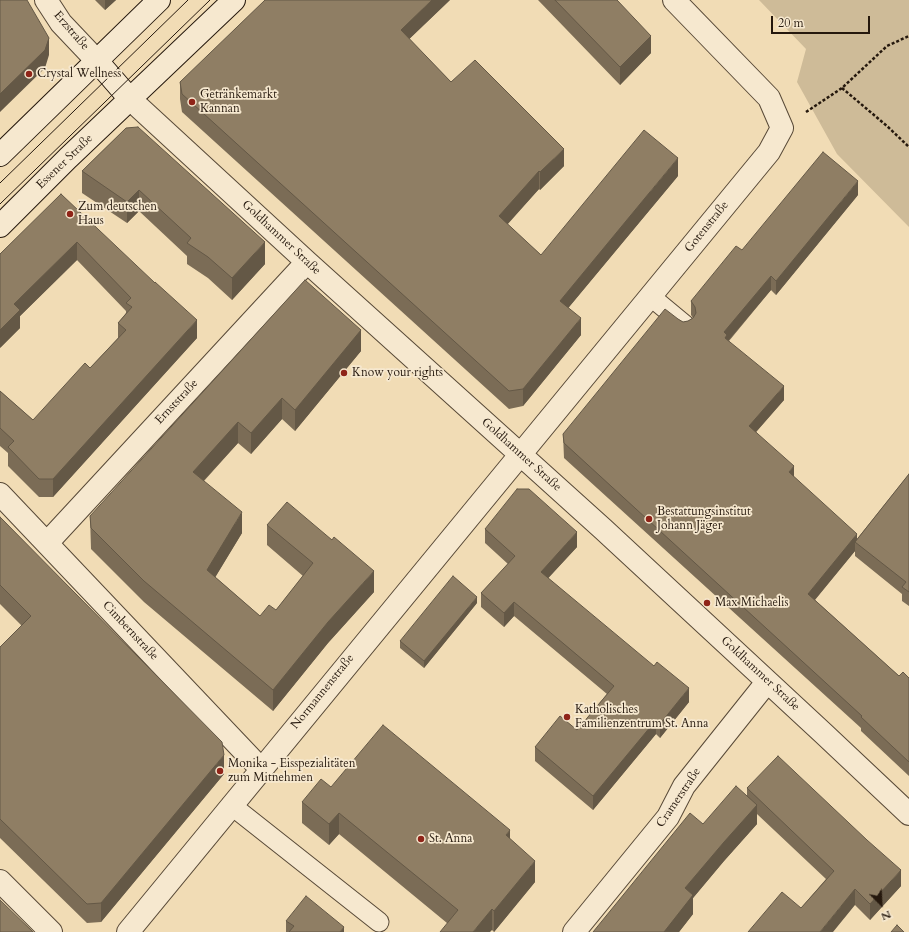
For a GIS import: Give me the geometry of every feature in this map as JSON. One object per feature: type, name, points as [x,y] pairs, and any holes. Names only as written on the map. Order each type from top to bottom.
[{"type":"street","name":"Erzstraße","points":[[46,0],[61,23],[97,61]]},
{"type":"street","points":[[0,155],[159,0]]},
{"type":"street","name":"Essener Straße","points":[[0,226],[68,158],[234,0]]},
{"type":"street","points":[[674,0],[770,98],[782,128]]},
{"type":"street","points":[[97,61],[130,99]]},
{"type":"street","name":"Goldhammer Straße","points":[[130,99],[307,262],[630,554],[909,814]]},
{"type":"street","name":"Gotenstraße","points":[[520,454],[769,152],[782,128]]},
{"type":"street","name":"Ernststraße","points":[[47,543],[307,262]]},
{"type":"street","name":"Normannenstraße","points":[[128,932],[520,454]]},
{"type":"street","name":"Cimbernstraße","points":[[0,494],[261,769]]},
{"type":"street","name":"Cramerstraße","points":[[574,932],[668,817],[684,786],[768,682]]},
{"type":"street","points":[[0,881],[51,932]]},
{"type":"lane","points":[[650,296],[686,325]]},
{"type":"lane","points":[[231,805],[379,922]]},
{"type":"path","points":[[782,128],[842,88],[887,46],[909,36]]},
{"type":"path","points":[[842,88],[888,126],[909,147]]},
{"type":"shaded area","points":[[759,0],[909,0],[909,227],[837,154],[797,82],[806,49]]},
{"type":"building","points":[[0,0],[27,0],[49,38],[45,50],[0,94]]},
{"type":"building","points":[[265,0],[432,0],[401,30],[451,82],[475,60],[564,149],[540,172],[539,171],[499,216],[541,255],[644,130],[678,158],[560,301],[581,318],[523,389],[509,391],[182,94],[180,82]]},
{"type":"building","points":[[555,0],[617,0],[651,36],[620,67]]},
{"type":"building","points":[[138,127],[265,242],[232,278],[208,257],[187,243],[191,238],[139,190],[127,202],[82,171],[126,128]]},
{"type":"building","points":[[823,152],[858,181],[776,281],[771,276],[724,332],[727,335],[725,338],[784,386],[749,426],[794,466],[789,472],[857,534],[808,594],[899,676],[903,672],[909,678],[909,762],[861,717],[862,716],[564,443],[563,434],[665,309],[683,322],[693,318],[696,313],[695,307],[691,301],[736,246],[742,250]]},
{"type":"building","points":[[61,194],[155,283],[197,320],[53,479],[39,479],[8,447],[14,441],[0,428],[0,391],[33,420],[85,363],[90,368],[126,330],[118,323],[132,307],[126,303],[131,298],[77,242],[14,304],[20,310],[0,330],[0,254]]},
{"type":"building","points":[[305,280],[361,330],[295,410],[282,398],[251,433],[238,422],[193,472],[242,512],[207,570],[260,616],[269,605],[276,610],[313,563],[267,525],[287,502],[332,540],[334,537],[374,571],[328,622],[273,690],[144,581],[91,528],[90,516]]},
{"type":"building","points":[[909,474],[909,592],[902,587],[906,582],[855,542]]},
{"type":"building","points":[[517,489],[529,489],[577,532],[541,572],[654,666],[657,662],[689,688],[660,724],[656,720],[593,796],[535,747],[560,716],[577,730],[614,686],[514,602],[504,613],[481,593],[515,556],[485,529]]},
{"type":"building","points":[[0,517],[222,742],[224,755],[101,903],[87,904],[0,819],[0,647],[31,616],[0,585]]},
{"type":"building","points":[[453,576],[477,597],[424,661],[400,641]]},
{"type":"building","name":"St. Anna","points":[[383,725],[510,830],[506,835],[535,861],[494,911],[492,909],[473,932],[440,932],[458,910],[339,813],[329,824],[302,802],[321,779],[331,787]]},
{"type":"building","points":[[778,756],[901,870],[870,904],[855,889],[820,932],[748,932],[782,892],[801,908],[834,871],[747,788]]},
{"type":"building","points":[[736,786],[757,805],[685,888],[693,895],[664,932],[593,932],[690,813],[703,824]]},
{"type":"building","points":[[306,896],[344,927],[340,932],[289,932],[294,926],[286,921]]},
{"type":"building","points":[[0,900],[33,932],[0,932]]},
{"type":"building","points":[[897,925],[904,932],[891,932]]},
{"type":"tram line","points":[[0,183],[188,0]]},
{"type":"tram line","points":[[0,204],[210,0]]},
{"type":"place","name":"Crystal Wellness","points":[[29,74]]},
{"type":"place","name":"Getränkemarkt Kannan","points":[[192,102]]},
{"type":"place","name":"Zum deutschen Haus","points":[[70,214]]},
{"type":"place","name":"Know your rights","points":[[344,373]]},
{"type":"place","name":"Bestattungsinstitut Johann Jäger","points":[[649,519]]},
{"type":"place","name":"Max Michaelis","points":[[707,603]]},
{"type":"place","name":"Katholisches Familienzentrum St. Anna","points":[[567,717]]},
{"type":"place","name":"Monika - Eisspezialitäten zum Mitnehmen","points":[[220,771]]},
{"type":"place","name":"St. Anna","points":[[421,839]]}]
